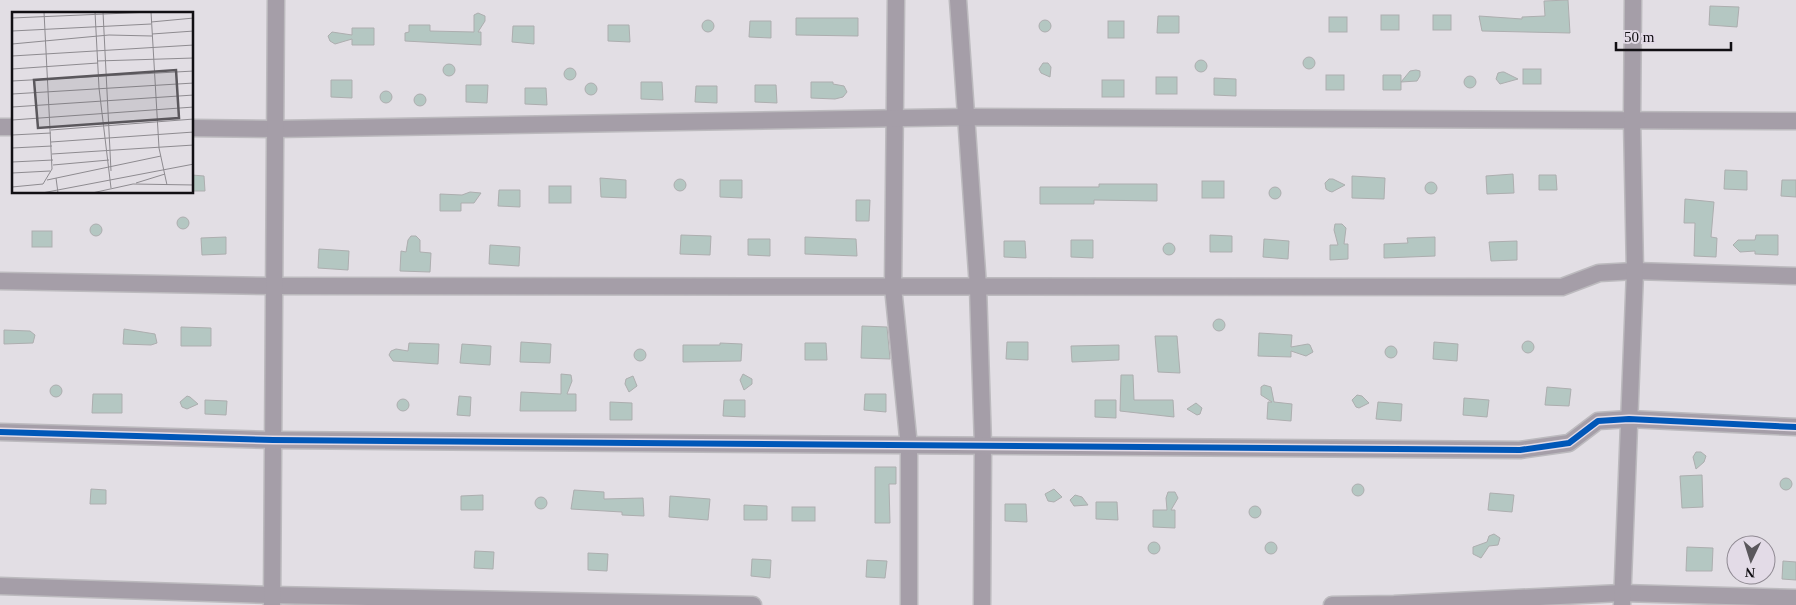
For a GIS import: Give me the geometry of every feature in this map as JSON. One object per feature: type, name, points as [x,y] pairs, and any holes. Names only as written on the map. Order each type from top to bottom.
[{"type":"street","points":[[272,600],[276,0]]},
{"type":"street","points":[[896,0],[893,287],[908,447],[909,605]]},
{"type":"street","points":[[958,0],[978,287],[983,446],[982,605]]},
{"type":"street","points":[[1622,599],[1635,271],[1632,119],[1633,0]]},
{"type":"street","points":[[194,128],[275,129],[895,117],[1796,121]]},
{"type":"street","points":[[0,281],[274,286],[1562,287],[1599,272],[1635,271],[1796,276]]},
{"type":"street","points":[[0,432],[273,440],[908,447],[1520,450],[1569,443],[1598,421],[1629,419],[1796,427]]},
{"type":"street","points":[[0,586],[272,600],[754,605]]},
{"type":"street","points":[[1332,605],[1622,599],[1796,598]]},
{"type":"building","points":[[1568,0],[1570,33],[1482,31],[1479,16],[1522,19],[1522,17],[1545,16],[1544,1]]},
{"type":"building","points":[[1710,6],[1739,7],[1737,27],[1709,25]]},
{"type":"building","points":[[478,13],[485,16],[485,21],[478,32],[481,32],[481,45],[405,41],[405,33],[409,32],[409,25],[430,25],[430,31],[474,32],[474,15]]},
{"type":"building","points":[[1381,15],[1399,15],[1399,30],[1381,30]]},
{"type":"building","points":[[1433,15],[1451,15],[1451,30],[1433,30]]},
{"type":"building","points":[[1158,16],[1179,16],[1179,33],[1157,33]]},
{"type":"building","points":[[1329,17],[1347,17],[1347,32],[1329,32]]},
{"type":"building","points":[[796,18],[858,18],[858,36],[796,35]]},
{"type":"building","points":[[706,20],[710,20],[714,26],[710,32],[706,32],[702,28],[702,24]]},
{"type":"building","points":[[1043,20],[1047,20],[1051,26],[1047,32],[1043,32],[1039,28],[1039,24]]},
{"type":"building","points":[[750,21],[771,21],[771,38],[749,37]]},
{"type":"building","points":[[1108,21],[1124,21],[1124,38],[1108,38]]},
{"type":"building","points":[[608,25],[629,25],[630,42],[608,41]]},
{"type":"building","points":[[513,26],[534,26],[534,44],[512,42]]},
{"type":"building","points":[[352,28],[374,28],[374,45],[352,45],[352,39],[335,44],[330,41],[328,36],[332,32],[352,35]]},
{"type":"building","points":[[1307,57],[1311,57],[1315,63],[1311,69],[1307,69],[1303,65],[1303,61]]},
{"type":"building","points":[[1199,60],[1203,60],[1207,66],[1203,72],[1199,72],[1195,68],[1195,64]]},
{"type":"building","points":[[1043,63],[1048,63],[1051,67],[1050,77],[1041,73],[1039,69]]},
{"type":"building","points":[[447,64],[451,64],[455,70],[451,76],[447,76],[443,72],[443,68]]},
{"type":"building","points":[[568,68],[572,68],[576,74],[572,80],[568,80],[564,76],[564,72]]},
{"type":"building","points":[[1523,69],[1541,69],[1541,84],[1523,84]]},
{"type":"building","points":[[1410,71],[1420,71],[1417,81],[1401,82]]},
{"type":"building","points":[[1504,72],[1518,79],[1500,84],[1496,79],[1498,73]]},
{"type":"building","points":[[1326,75],[1344,75],[1344,90],[1326,90]]},
{"type":"building","points":[[1383,75],[1401,75],[1401,90],[1383,90]]},
{"type":"building","points":[[1468,76],[1472,76],[1476,82],[1472,88],[1468,88],[1464,84],[1464,80]]},
{"type":"building","points":[[1156,77],[1177,77],[1177,94],[1156,94]]},
{"type":"building","points":[[1214,78],[1236,79],[1236,96],[1214,95]]},
{"type":"building","points":[[331,80],[352,80],[352,98],[331,97]]},
{"type":"building","points":[[1102,80],[1124,80],[1124,97],[1102,97]]},
{"type":"building","points":[[641,82],[662,82],[663,100],[641,99]]},
{"type":"building","points":[[811,82],[833,82],[833,84],[844,86],[847,92],[843,97],[835,99],[811,98]]},
{"type":"building","points":[[589,83],[593,83],[597,89],[593,95],[589,95],[585,91],[585,87]]},
{"type":"building","points":[[466,85],[488,85],[487,103],[466,102]]},
{"type":"building","points":[[755,85],[776,85],[777,103],[755,102]]},
{"type":"building","points":[[696,86],[717,86],[717,103],[695,102]]},
{"type":"building","points":[[525,88],[546,88],[547,105],[525,104]]},
{"type":"building","points":[[384,91],[388,91],[392,97],[388,103],[384,103],[380,99],[380,95]]},
{"type":"building","points":[[418,94],[422,94],[426,100],[422,106],[418,106],[414,102],[414,98]]},
{"type":"building","points":[[1725,170],[1747,171],[1747,190],[1724,189]]},
{"type":"building","points":[[1513,174],[1514,193],[1487,194],[1486,176]]},
{"type":"building","points":[[194,175],[204,176],[205,191],[194,191]]},
{"type":"building","points":[[1539,175],[1556,175],[1557,190],[1539,190]]},
{"type":"building","points":[[1352,176],[1385,178],[1384,199],[1352,198]]},
{"type":"building","points":[[600,178],[626,180],[626,198],[601,197]]},
{"type":"building","points":[[678,179],[682,179],[686,185],[682,191],[678,191],[674,187],[674,183]]},
{"type":"building","points":[[1329,179],[1345,185],[1332,192],[1329,191],[1326,189],[1325,183]]},
{"type":"building","points":[[720,180],[742,180],[742,198],[720,197]]},
{"type":"building","points":[[1782,180],[1796,180],[1796,197],[1781,196]]},
{"type":"building","points":[[1202,181],[1224,181],[1224,198],[1202,198]]},
{"type":"building","points":[[1429,182],[1433,182],[1437,188],[1433,194],[1429,194],[1425,190],[1425,186]]},
{"type":"building","points":[[1099,184],[1157,184],[1157,201],[1094,200],[1094,204],[1040,204],[1040,187],[1099,187]]},
{"type":"building","points":[[549,186],[571,186],[571,203],[549,203]]},
{"type":"building","points":[[1273,187],[1277,187],[1281,193],[1277,199],[1273,199],[1269,195],[1269,191]]},
{"type":"building","points":[[499,190],[520,190],[520,207],[498,206]]},
{"type":"building","points":[[470,192],[481,193],[474,203],[461,203],[461,211],[440,211],[440,194],[462,195]]},
{"type":"building","points":[[1685,199],[1714,202],[1711,237],[1717,238],[1716,257],[1694,256],[1695,223],[1684,223]]},
{"type":"building","points":[[856,200],[870,200],[869,221],[856,221]]},
{"type":"building","points":[[181,217],[185,217],[189,223],[185,229],[181,229],[177,225],[177,221]]},
{"type":"building","points":[[94,224],[98,224],[102,230],[98,236],[94,236],[90,232],[90,228]]},
{"type":"building","points":[[1335,224],[1342,224],[1346,228],[1344,244],[1348,244],[1348,259],[1330,260],[1330,245],[1338,245],[1334,230]]},
{"type":"building","points":[[32,231],[52,231],[52,247],[32,247]]},
{"type":"building","points":[[681,235],[711,236],[710,255],[680,254]]},
{"type":"building","points":[[1210,235],[1232,236],[1232,252],[1210,252]]},
{"type":"building","points":[[1756,235],[1778,235],[1778,255],[1755,254],[1755,251],[1740,252],[1733,245],[1738,240],[1755,240]]},
{"type":"building","points":[[411,236],[416,236],[420,240],[420,252],[431,253],[430,272],[400,271],[401,251],[406,252],[408,240]]},
{"type":"building","points":[[226,237],[226,254],[202,255],[201,238]]},
{"type":"building","points":[[805,237],[856,239],[857,256],[805,254]]},
{"type":"building","points":[[1435,237],[1435,256],[1384,258],[1384,244],[1408,243],[1407,238]]},
{"type":"building","points":[[748,239],[770,239],[770,256],[748,255]]},
{"type":"building","points":[[1264,239],[1289,241],[1288,259],[1263,257]]},
{"type":"building","points":[[1071,240],[1093,240],[1093,258],[1071,257]]},
{"type":"building","points":[[1004,241],[1025,241],[1026,258],[1004,257]]},
{"type":"building","points":[[1517,241],[1517,260],[1491,261],[1489,242]]},
{"type":"building","points":[[1167,243],[1171,243],[1175,249],[1171,255],[1167,255],[1163,251],[1163,247]]},
{"type":"building","points":[[490,245],[520,247],[519,266],[489,264]]},
{"type":"building","points":[[319,249],[349,251],[348,270],[318,268]]},
{"type":"building","points":[[1217,319],[1221,319],[1225,325],[1221,331],[1217,331],[1213,327],[1213,323]]},
{"type":"building","points":[[862,326],[887,327],[890,359],[861,358]]},
{"type":"building","points":[[181,327],[211,328],[211,346],[181,346]]},
{"type":"building","points":[[124,329],[155,334],[157,343],[151,345],[123,344]]},
{"type":"building","points":[[4,330],[30,331],[35,335],[33,343],[4,344]]},
{"type":"building","points":[[1259,333],[1292,335],[1291,347],[1308,344],[1313,352],[1306,356],[1291,351],[1291,357],[1258,356]]},
{"type":"building","points":[[1155,336],[1177,336],[1180,373],[1158,372]]},
{"type":"building","points":[[1526,341],[1530,341],[1534,347],[1530,353],[1526,353],[1522,349],[1522,345]]},
{"type":"building","points":[[521,342],[551,344],[550,363],[520,362]]},
{"type":"building","points":[[1007,342],[1028,342],[1028,360],[1006,359]]},
{"type":"building","points":[[1434,342],[1458,344],[1457,361],[1433,359]]},
{"type":"building","points":[[409,343],[439,344],[438,364],[393,361],[389,355],[391,351],[396,349],[408,351]]},
{"type":"building","points":[[720,343],[742,344],[741,361],[683,362],[683,345],[720,345]]},
{"type":"building","points":[[805,343],[826,343],[827,360],[805,360]]},
{"type":"building","points":[[462,344],[491,346],[490,365],[460,363]]},
{"type":"building","points":[[1119,345],[1119,360],[1072,362],[1071,346]]},
{"type":"building","points":[[1389,346],[1393,346],[1397,352],[1393,358],[1389,358],[1385,354],[1385,350]]},
{"type":"building","points":[[638,349],[642,349],[646,355],[642,361],[638,361],[634,357],[634,353]]},
{"type":"building","points":[[561,374],[571,375],[572,381],[567,394],[576,394],[576,411],[520,411],[521,392],[561,394]]},
{"type":"building","points":[[743,374],[752,379],[752,384],[744,390],[740,380]]},
{"type":"building","points":[[1121,375],[1133,375],[1134,400],[1173,400],[1174,417],[1120,411]]},
{"type":"building","points":[[633,376],[637,386],[629,392],[625,384],[626,379]]},
{"type":"building","points":[[54,385],[58,385],[62,391],[58,397],[54,397],[50,393],[50,389]]},
{"type":"building","points":[[1264,385],[1271,387],[1274,402],[1292,404],[1291,421],[1267,419],[1268,402],[1272,402],[1261,395],[1261,387]]},
{"type":"building","points":[[1547,387],[1571,389],[1569,406],[1545,405]]},
{"type":"building","points":[[93,394],[122,394],[122,413],[92,413]]},
{"type":"building","points":[[865,394],[886,394],[886,412],[864,410]]},
{"type":"building","points":[[1357,395],[1362,396],[1369,403],[1359,408],[1356,407],[1352,400]]},
{"type":"building","points":[[187,396],[198,404],[187,409],[182,407],[180,402]]},
{"type":"building","points":[[459,396],[471,397],[470,416],[457,415]]},
{"type":"building","points":[[1464,398],[1489,400],[1487,417],[1463,415]]},
{"type":"building","points":[[401,399],[405,399],[409,405],[405,411],[401,411],[397,407],[397,403]]},
{"type":"building","points":[[205,400],[227,401],[226,415],[205,414]]},
{"type":"building","points":[[724,400],[745,400],[745,417],[723,416]]},
{"type":"building","points":[[1095,400],[1116,400],[1116,418],[1095,417]]},
{"type":"building","points":[[610,402],[632,403],[632,420],[610,420]]},
{"type":"building","points":[[1378,402],[1402,404],[1401,421],[1376,419]]},
{"type":"building","points":[[1196,403],[1202,408],[1200,414],[1197,415],[1187,409]]},
{"type":"building","points":[[1696,452],[1701,452],[1706,456],[1704,462],[1696,469],[1693,457]]},
{"type":"building","points":[[875,467],[896,467],[896,484],[889,484],[890,523],[875,523]]},
{"type":"building","points":[[1702,475],[1703,507],[1682,508],[1680,476]]},
{"type":"building","points":[[1784,478],[1788,478],[1792,484],[1788,490],[1784,490],[1780,486],[1780,482]]},
{"type":"building","points":[[1356,484],[1360,484],[1364,490],[1360,496],[1356,496],[1352,492],[1352,488]]},
{"type":"building","points":[[91,489],[106,490],[106,504],[90,504]]},
{"type":"building","points":[[1054,489],[1062,497],[1054,502],[1048,501],[1045,494]]},
{"type":"building","points":[[574,490],[604,492],[604,499],[643,498],[644,516],[622,515],[622,512],[571,509]]},
{"type":"building","points":[[1168,492],[1175,492],[1178,498],[1171,510],[1175,510],[1175,528],[1153,527],[1153,510],[1167,510],[1166,498]]},
{"type":"building","points":[[1490,493],[1514,495],[1512,512],[1488,510]]},
{"type":"building","points":[[483,495],[483,510],[461,510],[461,496]]},
{"type":"building","points":[[1075,495],[1082,497],[1088,505],[1074,506],[1070,500]]},
{"type":"building","points":[[670,496],[710,499],[708,520],[669,517]]},
{"type":"building","points":[[539,497],[543,497],[547,503],[543,509],[539,509],[535,505],[535,501]]},
{"type":"building","points":[[1096,502],[1117,502],[1118,520],[1096,519]]},
{"type":"building","points":[[1005,504],[1026,504],[1027,522],[1005,521]]},
{"type":"building","points":[[744,505],[767,506],[767,520],[744,520]]},
{"type":"building","points":[[1253,506],[1257,506],[1261,512],[1257,518],[1253,518],[1249,514],[1249,510]]},
{"type":"building","points":[[792,507],[815,507],[815,521],[792,521]]},
{"type":"building","points":[[1494,534],[1500,538],[1498,545],[1489,546],[1481,558],[1473,554],[1473,547],[1487,542],[1489,536]]},
{"type":"building","points":[[1152,542],[1156,542],[1160,548],[1156,554],[1152,554],[1148,550],[1148,546]]},
{"type":"building","points":[[1269,542],[1273,542],[1277,548],[1273,554],[1269,554],[1265,550],[1265,546]]},
{"type":"building","points":[[1687,547],[1713,548],[1712,571],[1686,571]]},
{"type":"building","points":[[475,551],[494,552],[493,569],[474,568]]},
{"type":"building","points":[[588,553],[608,554],[607,571],[588,570]]},
{"type":"building","points":[[752,559],[771,560],[770,578],[751,576]]},
{"type":"building","points":[[867,560],[887,561],[885,578],[866,577]]},
{"type":"building","points":[[1783,561],[1796,562],[1796,580],[1782,579]]},
{"type":"cycle path","points":[[0,432],[273,440],[1520,450],[1569,443],[1598,421],[1629,419],[1796,427]]}]
